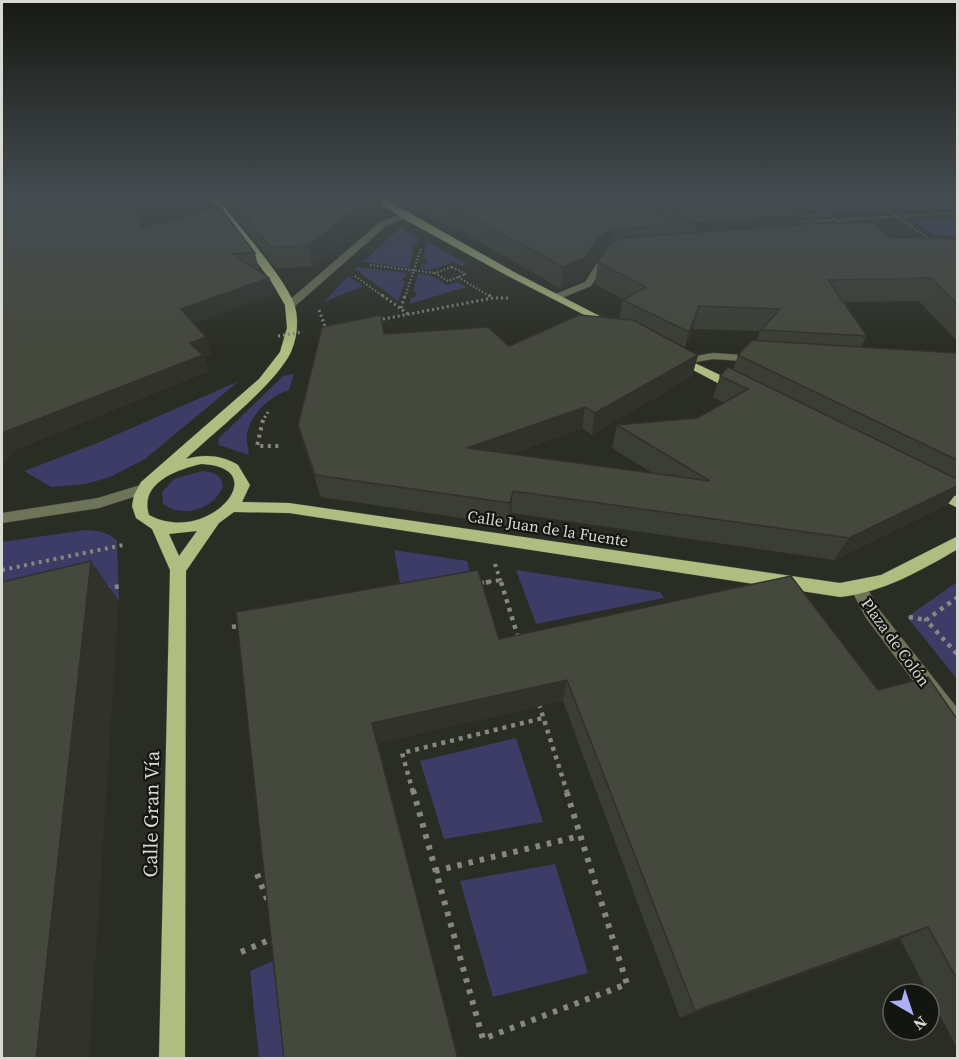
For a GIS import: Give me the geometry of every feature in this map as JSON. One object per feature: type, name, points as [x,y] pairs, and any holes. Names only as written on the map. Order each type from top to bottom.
[{"type":"main road","points":[[214,519],[176,529],[158,527],[143,518],[140,512],[140,497],[144,489],[263,381],[280,362],[289,344],[292,328],[290,305],[252,248]]},
{"type":"main road","points":[[464,248],[623,330]]},
{"type":"main road","points":[[663,351],[746,393]]},
{"type":"main road","points":[[161,474],[180,465],[201,460],[228,464],[239,473],[243,485],[231,507],[214,519],[178,570]]},
{"type":"main road","points":[[922,484],[957,503]]},
{"type":"main road","name":"Calle Juan de la Fuente","points":[[231,507],[289,508],[799,584],[859,590]]},
{"type":"main road","name":"Calle Gran Vía","points":[[158,527],[178,570],[172,1059]]},
{"type":"main road","name":"Plaza de Colón","points":[[859,590],[881,584],[957,542]]},
{"type":"street","points":[[290,305],[355,248]]},
{"type":"street","points":[[556,297],[588,285],[600,263],[614,255]]},
{"type":"street","points":[[684,360],[713,356],[771,359]]},
{"type":"street","points":[[2,518],[99,503],[144,489]]},
{"type":"street","name":"Plaza de Colón","points":[[859,590],[872,613],[957,725]]},
{"type":"path","points":[[401,308],[420,248]]},
{"type":"path","points":[[367,265],[435,273],[448,280],[466,274],[452,267],[435,273]]},
{"type":"path","points":[[351,273],[408,314]]},
{"type":"path","points":[[458,277],[493,298]]},
{"type":"path","points":[[376,321],[493,298],[556,297]]},
{"type":"path","points":[[321,316],[326,329]]},
{"type":"path","points":[[320,330],[336,328]]},
{"type":"path","points":[[278,336],[303,332]]},
{"type":"path","points":[[272,407],[261,424],[257,446],[280,446]]},
{"type":"path","points":[[2,570],[123,545]]},
{"type":"path","points":[[494,560],[519,640]]},
{"type":"path","points":[[465,586],[500,580]]},
{"type":"path","points":[[99,590],[120,586]]},
{"type":"path","points":[[109,596],[110,588]]},
{"type":"path","points":[[957,597],[926,620],[957,655]]},
{"type":"path","points":[[232,627],[244,625]]},
{"type":"path","points":[[536,696],[543,718],[580,836],[627,984],[483,1039],[402,753],[543,718]]},
{"type":"path","points":[[435,871],[580,836]]},
{"type":"path","points":[[257,874],[273,913]]},
{"type":"path","points":[[275,928],[278,948]]},
{"type":"path","points":[[242,952],[277,937]]},
{"type":"shaded area","points":[[378,248],[414,250],[409,268],[363,262]]},
{"type":"shaded area","points":[[425,248],[439,248],[467,264],[461,266],[454,262],[430,270],[420,269],[421,264],[426,264],[427,258],[423,258]]},
{"type":"shaded area","points":[[358,267],[408,273],[401,281],[405,281],[398,301],[355,269]]},
{"type":"shaded area","points":[[418,274],[430,275],[447,285],[457,282],[466,287],[409,304],[417,292],[413,291]]},
{"type":"shaded area","points":[[348,276],[363,286],[324,302]]},
{"type":"shaded area","points":[[294,374],[289,390],[264,405],[250,423],[247,433],[249,455],[219,445],[218,439],[283,376]]},
{"type":"shaded area","points":[[239,381],[145,459],[110,477],[86,484],[51,487],[24,471],[95,444]]},
{"type":"shaded area","points":[[202,471],[216,474],[222,482],[223,486],[213,501],[206,506],[189,511],[180,511],[163,504],[162,492],[174,479]]},
{"type":"shaded area","points":[[85,530],[106,533],[117,541],[119,601],[2,630],[2,542]]},
{"type":"shaded area","points":[[394,550],[467,561],[470,574],[401,588]]},
{"type":"shaded area","points":[[516,570],[660,592],[664,598],[536,624]]},
{"type":"shaded area","points":[[957,582],[957,679],[907,617]]},
{"type":"shaded area","points":[[516,738],[543,822],[444,839],[420,761]]},
{"type":"shaded area","points":[[555,864],[588,973],[493,997],[460,881]]},
{"type":"shaded area","points":[[273,961],[284,1058],[259,1058],[250,971]]},
{"type":"building","points":[[2,248],[252,248],[255,253],[233,254],[269,278],[181,309],[206,337],[190,343],[203,355],[2,433]]},
{"type":"building","points":[[529,248],[591,248],[585,258],[563,267]]},
{"type":"building","points":[[607,248],[957,248],[957,304],[931,278],[828,280],[867,336],[761,330],[780,309],[699,306],[689,332],[623,300],[646,287],[598,262]]},
{"type":"building","points":[[381,315],[384,334],[488,327],[509,346],[579,315],[633,320],[698,355],[595,413],[585,407],[467,448],[710,481],[617,425],[697,418],[748,389],[720,376],[728,367],[957,479],[957,486],[849,538],[513,491],[510,503],[315,475],[298,425],[322,327]]},
{"type":"building","points":[[752,340],[957,353],[957,460],[738,355]]},
{"type":"building","points":[[91,561],[36,1059],[2,1059],[2,582]]},
{"type":"building","points":[[478,570],[499,639],[791,576],[878,690],[928,677],[957,719],[957,979],[928,927],[695,1011],[567,680],[372,723],[458,1059],[284,1059],[236,612]]}]
